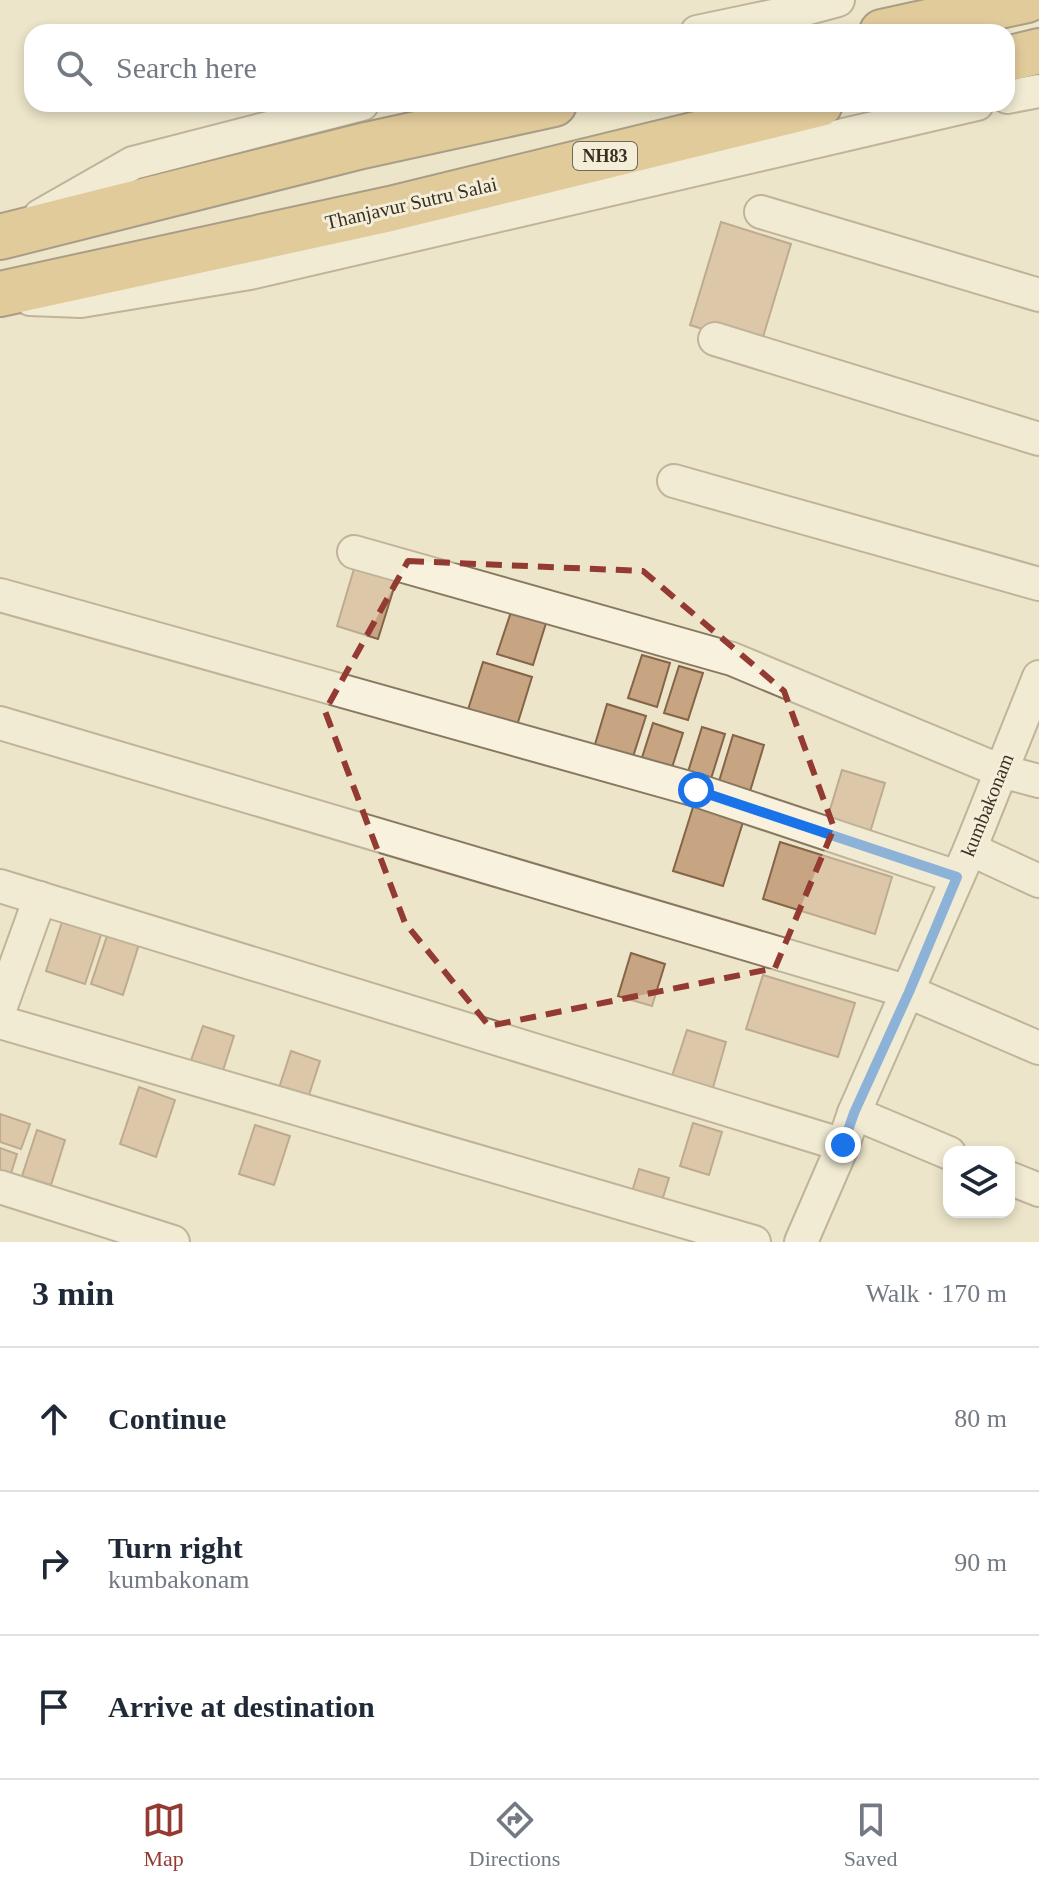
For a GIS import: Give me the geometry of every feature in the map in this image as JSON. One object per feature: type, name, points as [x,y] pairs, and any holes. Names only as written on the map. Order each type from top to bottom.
[{"type":"highway","points":[[918,24],[1027,0]]},
{"type":"highway","points":[[1015,57],[1039,51]]},
{"type":"highway","points":[[3,236],[362,125],[481,112]]},
{"type":"highway","name":"Thanjavur Sutru Salai","points":[[0,296],[390,209],[787,112]]},
{"type":"street","points":[[735,24],[838,0]]},
{"type":"street","points":[[1015,96],[1039,91]]},
{"type":"street","points":[[0,296],[81,301],[250,273],[943,112]]},
{"type":"street","points":[[761,212],[1039,295]]},
{"type":"street","points":[[715,339],[1039,439]]},
{"type":"street","points":[[674,481],[1039,584]]},
{"type":"street","points":[[354,552],[732,659],[1001,771],[1039,781]]},
{"type":"street","points":[[0,595],[696,790],[1039,881]]},
{"type":"street","name":"kumbakonam","points":[[801,1242],[964,863],[1039,677]]},
{"type":"street","points":[[0,723],[909,992],[1039,1048]]},
{"type":"street","points":[[0,886],[843,1145]]},
{"type":"street","points":[[0,1009],[40,898]]},
{"type":"street","points":[[0,1022],[754,1242]]},
{"type":"street","points":[[854,1113],[943,1150]]},
{"type":"street","points":[[1015,1180],[1039,1190]]},
{"type":"street","points":[[0,1187],[173,1242]]},
{"type":"highlighted area","points":[[408,561],[643,571],[784,691],[834,828],[775,968],[489,1026],[405,923],[325,711]]},
{"type":"building","points":[[721,222],[791,244],[760,347],[690,325]]},
{"type":"building","points":[[356,562],[398,575],[378,639],[337,626]]},
{"type":"building","points":[[512,609],[547,620],[533,665],[497,654]]},
{"type":"building","points":[[642,655],[670,663],[657,707],[628,698]]},
{"type":"building","points":[[483,662],[532,677],[515,732],[466,716]]},
{"type":"building","points":[[679,666],[703,673],[688,720],[664,713]]},
{"type":"building","points":[[607,704],[646,716],[631,763],[593,751]]},
{"type":"building","points":[[653,723],[683,733],[669,777],[639,767]]},
{"type":"building","points":[[702,727],[725,734],[710,782],[687,775]]},
{"type":"building","points":[[733,735],[764,745],[748,798],[717,788]]},
{"type":"building","points":[[842,770],[885,783],[868,839],[825,826]]},
{"type":"building","points":[[694,804],[744,819],[723,886],[673,871]]},
{"type":"building","points":[[780,842],[892,877],[875,934],[763,899]]},
{"type":"building","points":[[64,916],[103,929],[85,984],[46,971]]},
{"type":"building","points":[[109,930],[140,941],[123,995],[91,984]]},
{"type":"building","points":[[631,953],[665,964],[652,1006],[618,996]]},
{"type":"building","points":[[763,975],[855,1003],[838,1057],[746,1029]]},
{"type":"building","points":[[203,1026],[234,1036],[219,1083],[187,1072]]},
{"type":"building","points":[[687,1030],[726,1042],[712,1091],[671,1079]]},
{"type":"building","points":[[291,1051],[320,1061],[306,1104],[277,1094]]},
{"type":"building","points":[[139,1087],[175,1100],[156,1157],[120,1144]]},
{"type":"building","points":[[0,1114],[30,1124],[21,1149],[0,1142]]},
{"type":"building","points":[[693,1123],[722,1132],[709,1175],[680,1166]]},
{"type":"building","points":[[255,1125],[290,1136],[274,1185],[239,1174]]},
{"type":"building","points":[[37,1130],[65,1140],[51,1185],[22,1176]]},
{"type":"building","points":[[0,1148],[17,1154],[9,1180],[0,1177]]},
{"type":"building","points":[[639,1169],[669,1178],[660,1207],[630,1198]]},
{"type":"route","points":[[696,790],[957,877],[854,1113],[843,1145]]}]
